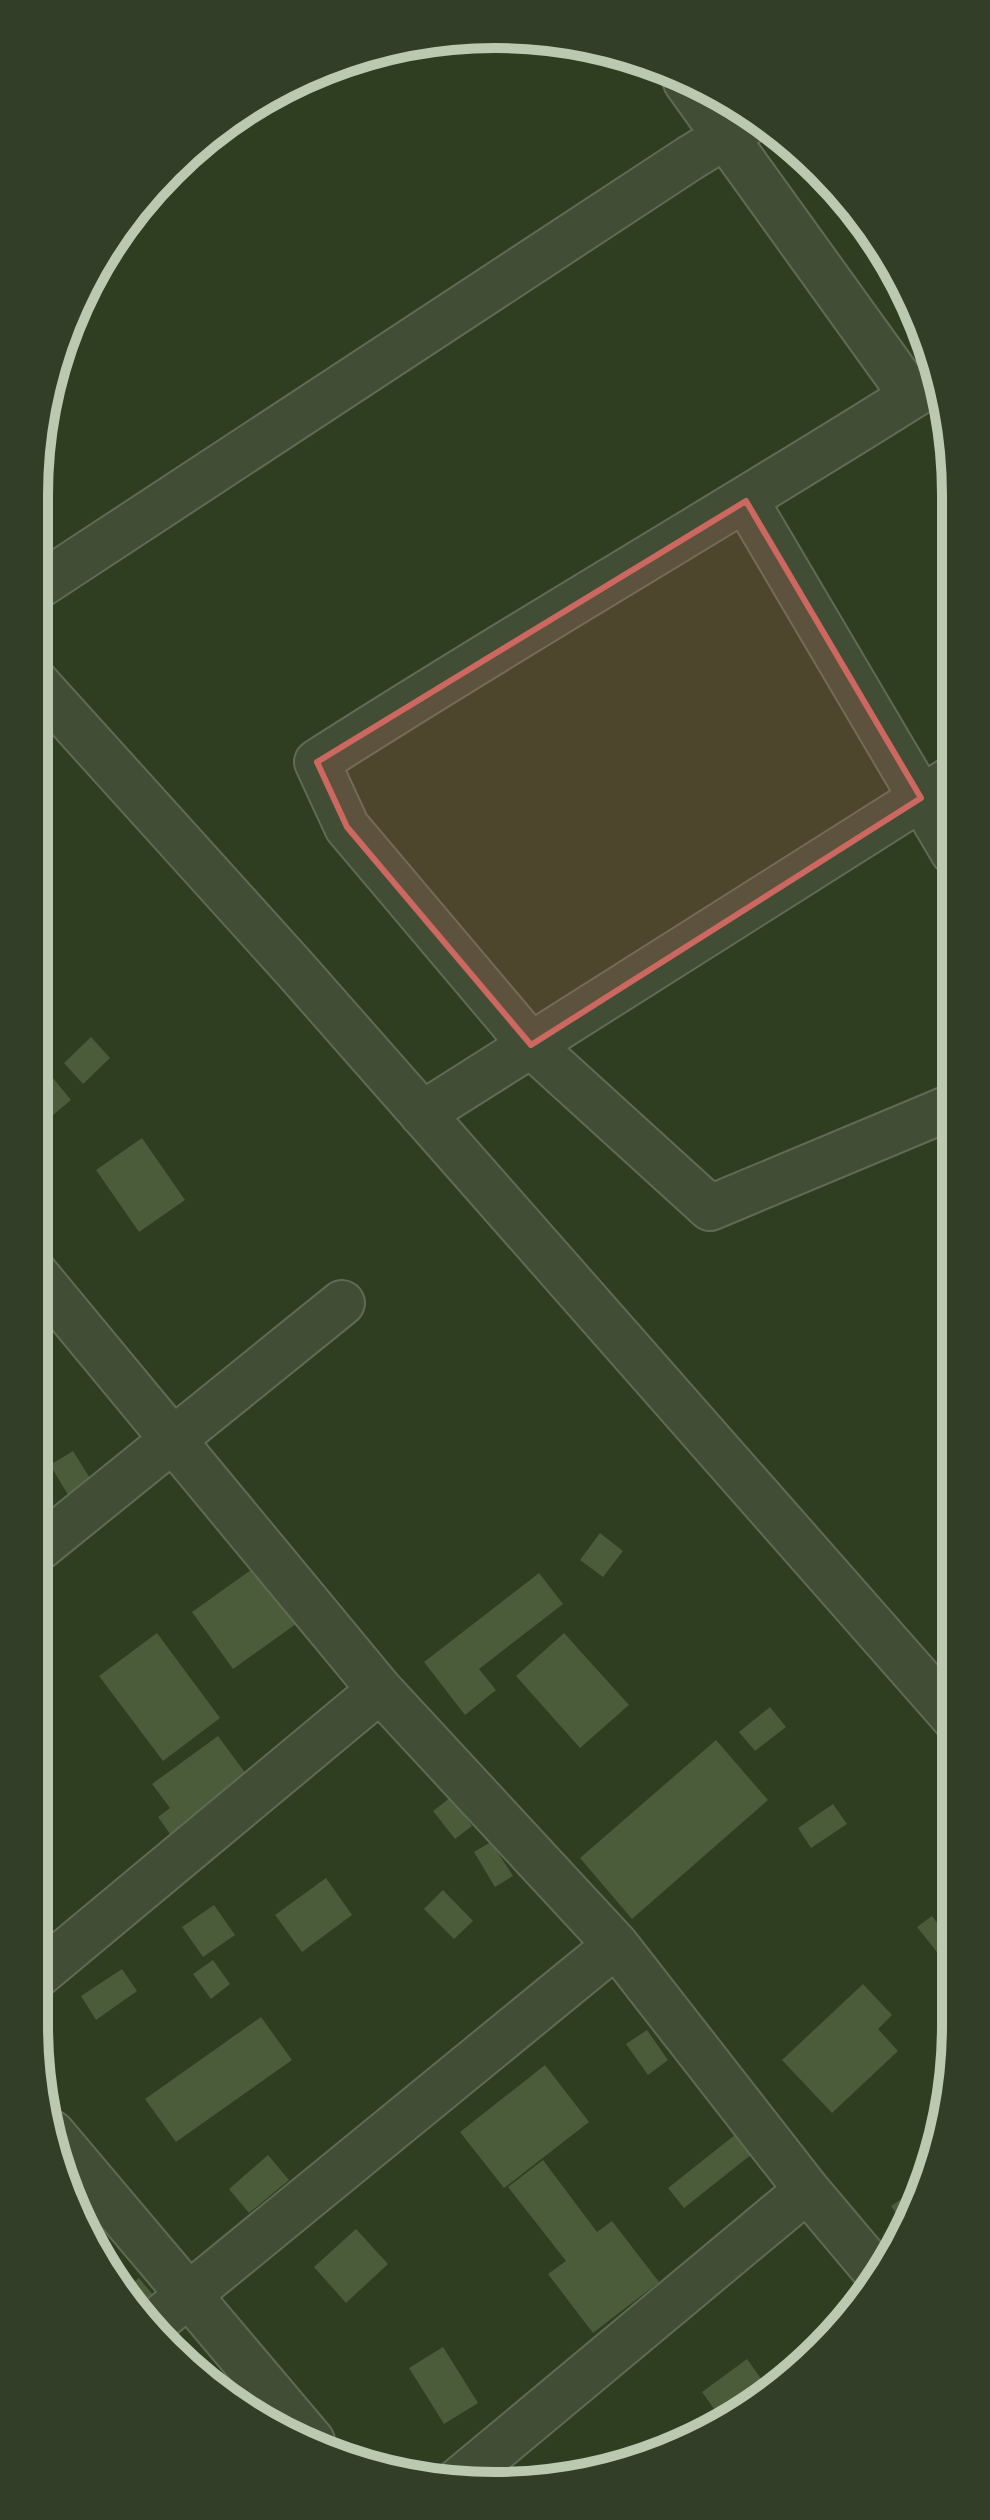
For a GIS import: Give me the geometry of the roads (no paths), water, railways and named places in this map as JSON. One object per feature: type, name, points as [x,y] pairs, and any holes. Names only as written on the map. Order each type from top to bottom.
[{"type":"street","points":[[723,111],[742,126],[924,388],[746,501],[485,654],[317,762],[347,827],[531,1045],[710,1208],[942,1111]]},
{"type":"street","points":[[48,580],[742,126]]},
{"type":"street","points":[[746,501],[937,788],[942,808]]},
{"type":"street","points":[[48,696],[942,1704]]},
{"type":"street","points":[[422,1114],[937,788]]},
{"type":"street","points":[[48,1289],[380,1690],[616,1945],[807,2190],[871,2266]]},
{"type":"street","points":[[48,1541],[342,1303]]},
{"type":"street","points":[[48,1966],[380,1690]]},
{"type":"street","points":[[159,2319],[616,1945]]},
{"type":"street","points":[[65,2149],[301,2428]]},
{"type":"street","points":[[470,2471],[807,2190]]}]
